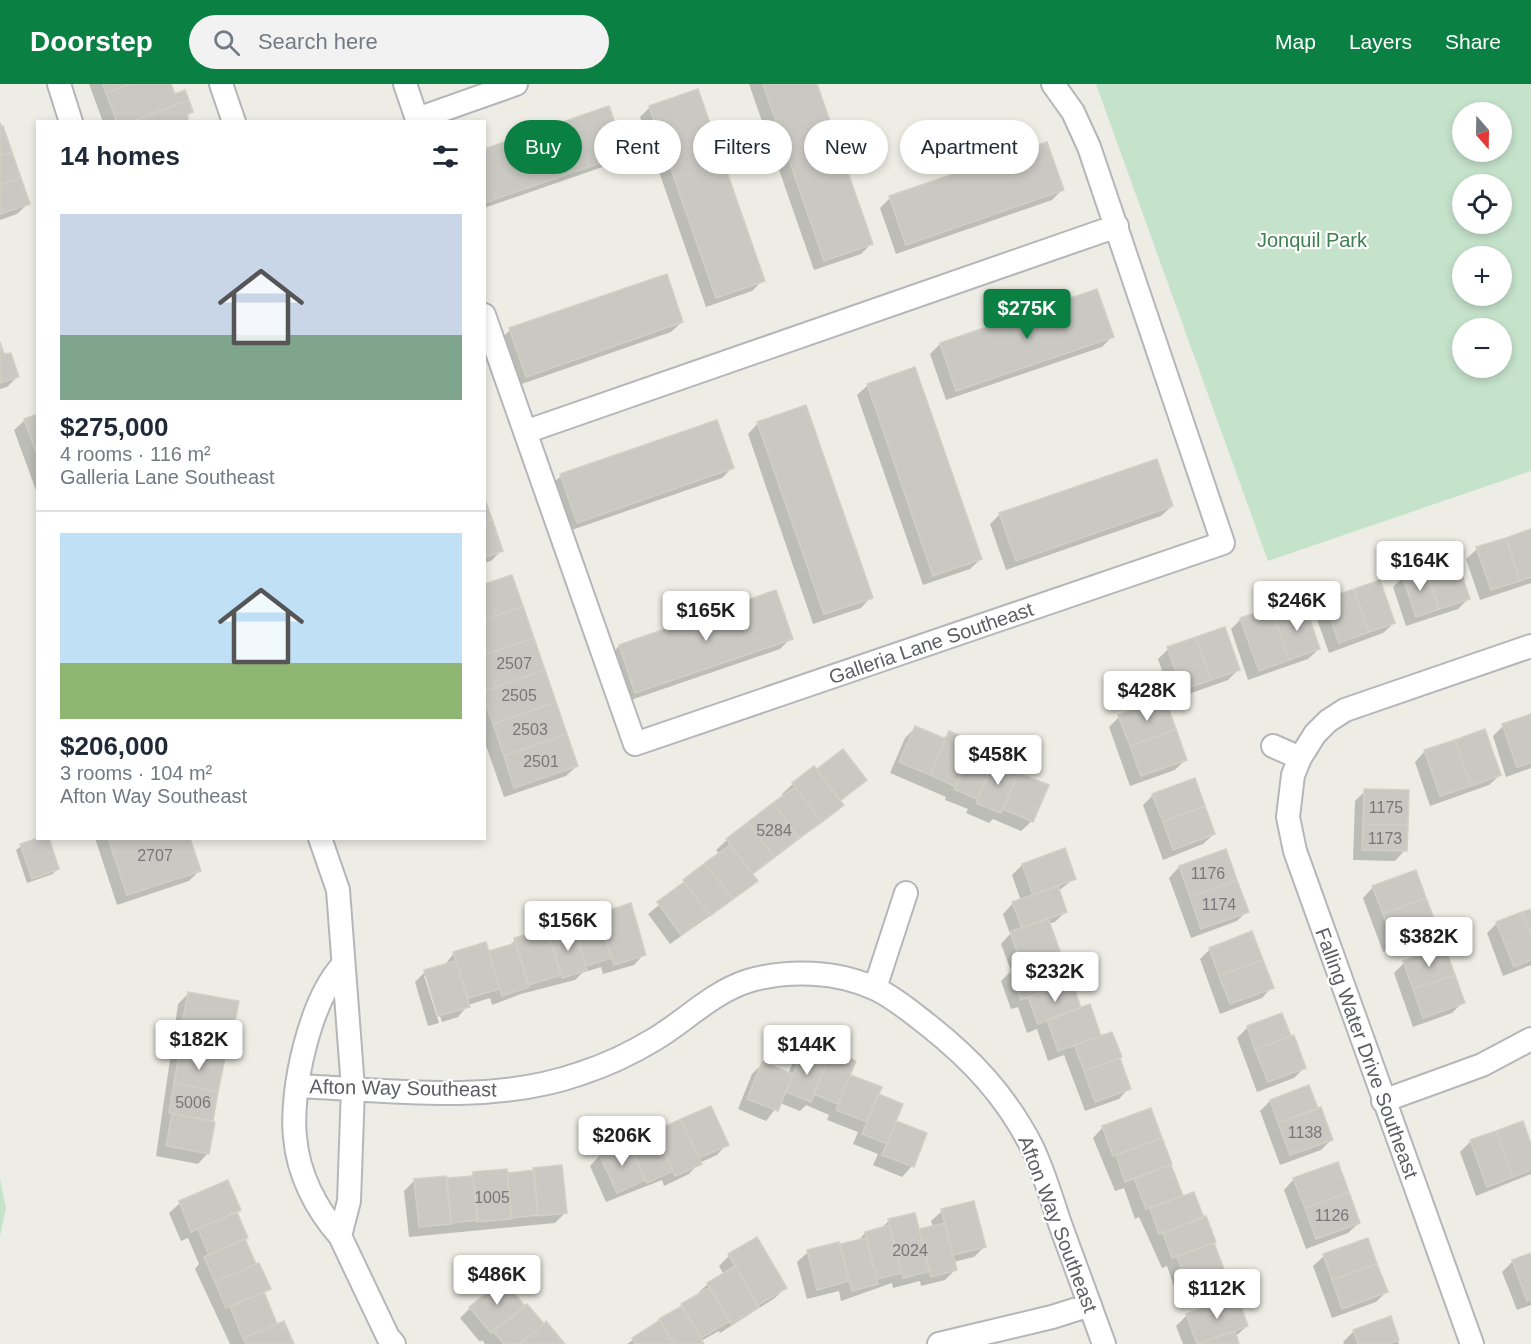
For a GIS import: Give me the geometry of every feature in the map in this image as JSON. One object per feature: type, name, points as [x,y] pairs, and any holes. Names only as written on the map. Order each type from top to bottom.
[{"type":"street","points":[[58,84],[71,120]]},
{"type":"street","points":[[221,84],[233,120]]},
{"type":"street","points":[[405,84],[418,120],[516,84]]},
{"type":"street","name":"Galleria Lane Southeast","points":[[486,321],[635,744],[1223,543],[1117,226],[1073,111],[1053,84]]},
{"type":"street","points":[[525,432],[1117,226]]},
{"type":"street","name":"Falling Water Drive Southeast","points":[[1472,1344],[1295,851],[1288,817],[1288,796],[1300,758],[1316,734],[1345,710],[1531,646]]},
{"type":"street","points":[[1274,746],[1300,758]]},
{"type":"street","points":[[321,840],[338,890],[353,1088],[349,1201],[340,1236]]},
{"type":"street","points":[[875,988],[906,893]]},
{"type":"street","name":"Afton Way Southeast","points":[[342,966],[328,982],[315,1011],[298,1086],[295,1137],[314,1202],[340,1236],[388,1337],[394,1344]]},
{"type":"street","name":"Afton Way Southeast","points":[[298,1086],[491,1092],[533,1086],[579,1074],[627,1053],[654,1039],[716,997],[745,982],[774,975],[807,973],[840,978],[875,988],[902,1004],[968,1058],[992,1083],[1011,1110],[1033,1149],[1104,1344]]},
{"type":"street","points":[[1383,1101],[1482,1065],[1531,1039]]},
{"type":"street","points":[[939,1344],[1052,1317],[1090,1305]]},
{"type":"green space","name":"Jonquil Park","points":[[1096,84],[1531,84],[1531,471],[1268,561]]},
{"type":"green space","points":[[0,1179],[6,1208],[0,1236]]},
{"type":"building","points":[[103,84],[131,84],[106,93]]},
{"type":"building","points":[[131,84],[171,84],[175,94],[185,90],[189,100],[135,120],[116,120],[106,93]]},
{"type":"building","points":[[763,84],[817,84],[830,120],[804,120],[804,174],[848,174],[873,244],[824,261],[792,168],[792,120],[775,120]]},
{"type":"building","points":[[698,89],[709,120],[693,120],[693,174],[728,174],[765,281],[716,298],[673,174],[681,174],[681,120],[654,120],[649,106]]},
{"type":"building","points":[[189,100],[193,112],[187,114],[188,120],[135,120]]},
{"type":"building","points":[[609,106],[614,120],[594,120],[594,165],[582,169],[582,120],[568,120]]},
{"type":"building","points":[[3,126],[12,152],[0,156],[0,127]]},
{"type":"building","points":[[504,142],[504,174],[568,174],[486,202],[486,148]]},
{"type":"building","points":[[1047,142],[1064,190],[906,245],[889,196],[953,174],[1039,174],[1039,145]]},
{"type":"building","points":[[12,152],[21,178],[0,185],[0,156]]},
{"type":"building","points":[[21,178],[30,204],[0,214],[0,185]]},
{"type":"building","points":[[667,274],[683,322],[526,377],[509,328]]},
{"type":"building","points":[[1097,289],[1114,337],[956,391],[940,343]]},
{"type":"building","points":[[0,342],[4,354],[11,353],[19,377],[0,383]]},
{"type":"building","points":[[915,367],[982,559],[933,576],[867,384]]},
{"type":"building","points":[[806,405],[873,598],[824,614],[757,422]]},
{"type":"building","points":[[36,415],[36,452],[24,419]]},
{"type":"building","points":[[717,420],[734,468],[577,523],[560,474]]},
{"type":"building","points":[[1157,459],[1173,506],[1016,561],[999,513]]},
{"type":"building","points":[[486,502],[492,519],[486,521]]},
{"type":"building","points":[[492,519],[503,551],[486,557],[486,521]]},
{"type":"building","points":[[1531,529],[1531,577],[1520,581],[1506,538]]},
{"type":"building","points":[[1506,538],[1520,581],[1491,590],[1476,547]]},
{"type":"building","points":[[1456,557],[1470,599],[1439,609],[1425,568]]},
{"type":"building","points":[[1425,568],[1439,609],[1416,617],[1402,575]]},
{"type":"building","points":[[512,575],[523,606],[486,619],[486,583]]},
{"type":"building","points":[[1380,580],[1395,623],[1369,632],[1354,589]]},
{"type":"building","points":[[1354,589],[1369,632],[1339,643],[1324,600]]},
{"type":"building","points":[[776,590],[793,639],[635,693],[619,645]]},
{"type":"building","points":[[1305,605],[1320,649],[1289,660],[1274,615]]},
{"type":"building","points":[[523,606],[534,638],[486,654],[486,619]]},
{"type":"building","points":[[1271,608],[1289,660],[1259,671],[1240,618]]},
{"type":"building","points":[[1225,627],[1240,670],[1211,680],[1196,637]]},
{"type":"building","points":[[1196,637],[1211,680],[1182,690],[1167,647]]},
{"type":"building","points":[[534,638],[545,670],[486,690],[486,654]]},
{"type":"building","points":[[545,670],[556,702],[493,724],[486,705],[486,690]]},
{"type":"building","points":[[1165,699],[1176,729],[1130,746],[1118,715]]},
{"type":"building","points":[[556,702],[567,734],[504,756],[493,724]]},
{"type":"building","points":[[1531,714],[1531,763],[1517,767],[1502,724]]},
{"type":"building","points":[[915,726],[946,739],[930,775],[899,762]]},
{"type":"building","points":[[1176,729],[1187,760],[1141,776],[1130,746]]},
{"type":"building","points":[[1485,729],[1501,775],[1471,786],[1455,740]]},
{"type":"building","points":[[949,731],[975,742],[956,787],[930,775]]},
{"type":"building","points":[[567,734],[578,766],[514,788],[504,756]]},
{"type":"building","points":[[1455,740],[1471,786],[1440,796],[1424,750]]},
{"type":"building","points":[[974,744],[997,754],[977,799],[954,789]]},
{"type":"building","points":[[843,749],[867,780],[840,801],[817,769]]},
{"type":"building","points":[[995,759],[1020,769],[1001,813],[976,803]]},
{"type":"building","points":[[814,766],[844,805],[822,822],[792,783]]},
{"type":"building","points":[[1018,773],[1049,785],[1033,822],[1003,809]]},
{"type":"building","points":[[1195,778],[1205,806],[1163,822],[1152,794]]},
{"type":"building","points":[[795,787],[822,822],[799,838],[773,803]]},
{"type":"building","points":[[1364,789],[1409,790],[1408,825],[1363,824]]},
{"type":"building","points":[[773,803],[799,838],[774,857],[748,822]]},
{"type":"building","points":[[1205,806],[1215,834],[1173,850],[1163,822]]},
{"type":"building","points":[[748,822],[774,857],[752,874],[726,839]]},
{"type":"building","points":[[1363,824],[1408,825],[1407,851],[1362,850]]},
{"type":"building","points":[[36,839],[50,840],[59,869],[32,879],[20,844]]},
{"type":"building","points":[[109,840],[191,840],[201,871],[127,895]]},
{"type":"building","points":[[730,845],[758,881],[733,899],[705,863]]},
{"type":"building","points":[[1065,848],[1076,879],[1033,895],[1022,864]]},
{"type":"building","points":[[1226,849],[1237,880],[1190,897],[1179,866]]},
{"type":"building","points":[[705,863],[733,899],[710,916],[683,880]]},
{"type":"building","points":[[1416,870],[1426,898],[1383,914],[1372,886]]},
{"type":"building","points":[[1237,880],[1249,912],[1201,929],[1190,897]]},
{"type":"building","points":[[684,882],[709,914],[681,935],[657,902]]},
{"type":"building","points":[[1058,886],[1067,912],[1022,928],[1012,902]]},
{"type":"building","points":[[1426,898],[1437,926],[1393,942],[1383,914]]},
{"type":"building","points":[[631,903],[646,955],[614,965],[598,914]]},
{"type":"building","points":[[1531,909],[1531,935],[1522,912]]},
{"type":"building","points":[[1522,912],[1531,935],[1531,960],[1514,967],[1496,922]]},
{"type":"building","points":[[599,916],[611,958],[586,966],[573,923]]},
{"type":"building","points":[[1048,918],[1060,951],[1022,965],[1010,932]]},
{"type":"building","points":[[574,927],[587,970],[562,978],[549,935]]},
{"type":"building","points":[[547,929],[561,975],[529,985],[514,938]]},
{"type":"building","points":[[1252,931],[1263,960],[1219,976],[1209,948]]},
{"type":"building","points":[[486,942],[500,989],[468,998],[453,952]]},
{"type":"building","points":[[516,943],[529,987],[502,996],[489,951]]},
{"type":"building","points":[[1445,947],[1455,975],[1413,989],[1403,961]]},
{"type":"building","points":[[1048,956],[1059,986],[1021,1000],[1010,969]]},
{"type":"building","points":[[1263,960],[1274,988],[1230,1004],[1219,976]]},
{"type":"building","points":[[456,961],[470,1007],[438,1016],[424,970]]},
{"type":"building","points":[[1455,975],[1465,1003],[1423,1018],[1413,989]]},
{"type":"building","points":[[1072,982],[1081,1008],[1038,1024],[1028,997]]},
{"type":"building","points":[[188,992],[239,1001],[233,1033],[182,1024]]},
{"type":"building","points":[[1090,1004],[1101,1036],[1058,1051],[1047,1020]]},
{"type":"building","points":[[1282,1013],[1291,1036],[1255,1050],[1247,1026]]},
{"type":"building","points":[[185,1025],[228,1032],[223,1058],[180,1050]]},
{"type":"building","points":[[1112,1032],[1122,1057],[1084,1071],[1074,1045]]},
{"type":"building","points":[[1294,1035],[1306,1068],[1268,1082],[1255,1050]]},
{"type":"building","points":[[180,1050],[225,1058],[218,1092],[174,1083]]},
{"type":"building","points":[[803,1050],[828,1060],[811,1102],[786,1092]]},
{"type":"building","points":[[832,1051],[856,1061],[838,1104],[814,1094]]},
{"type":"building","points":[[1120,1058],[1131,1089],[1095,1102],[1084,1071]]},
{"type":"building","points":[[762,1062],[793,1074],[778,1111],[747,1099]]},
{"type":"building","points":[[850,1075],[882,1087],[867,1122],[836,1110]]},
{"type":"building","points":[[174,1083],[218,1092],[213,1121],[169,1113]]},
{"type":"building","points":[[1309,1085],[1318,1109],[1278,1123],[1270,1100]]},
{"type":"building","points":[[878,1094],[903,1104],[887,1144],[862,1134]]},
{"type":"building","points":[[711,1106],[729,1145],[699,1158],[681,1119]]},
{"type":"building","points":[[1321,1107],[1333,1140],[1290,1155],[1278,1123]]},
{"type":"building","points":[[1151,1108],[1162,1138],[1113,1156],[1102,1126]]},
{"type":"building","points":[[172,1114],[215,1122],[209,1154],[166,1146]]},
{"type":"building","points":[[681,1119],[702,1164],[675,1176],[655,1131]]},
{"type":"building","points":[[896,1121],[927,1133],[914,1167],[882,1155]]},
{"type":"building","points":[[1523,1121],[1531,1144],[1531,1170],[1513,1177],[1496,1131]]},
{"type":"building","points":[[654,1130],[673,1171],[647,1183],[628,1143]]},
{"type":"building","points":[[1496,1131],[1513,1177],[1487,1187],[1470,1140]]},
{"type":"building","points":[[1162,1138],[1172,1164],[1125,1182],[1116,1155]]},
{"type":"building","points":[[628,1141],[645,1180],[617,1193],[599,1154]]},
{"type":"building","points":[[1338,1162],[1349,1192],[1305,1208],[1293,1178]]},
{"type":"building","points":[[562,1165],[567,1213],[538,1216],[533,1168]]},
{"type":"building","points":[[1171,1165],[1183,1196],[1146,1209],[1134,1178]]},
{"type":"building","points":[[507,1169],[512,1219],[477,1222],[473,1172]]},
{"type":"building","points":[[534,1170],[538,1215],[511,1218],[507,1173]]},
{"type":"building","points":[[446,1176],[451,1224],[419,1227],[414,1179]]},
{"type":"building","points":[[473,1176],[478,1220],[451,1223],[447,1178]]},
{"type":"building","points":[[228,1180],[241,1210],[191,1232],[179,1201]]},
{"type":"building","points":[[1194,1192],[1204,1218],[1159,1234],[1150,1208]]},
{"type":"building","points":[[1349,1192],[1360,1223],[1316,1239],[1305,1208]]},
{"type":"building","points":[[974,1201],[986,1247],[953,1255],[941,1209]]},
{"type":"building","points":[[237,1212],[248,1238],[209,1255],[198,1229]]},
{"type":"building","points":[[915,1213],[930,1271],[903,1278],[888,1219]]},
{"type":"building","points":[[1206,1216],[1216,1242],[1172,1258],[1163,1233]]},
{"type":"building","points":[[945,1223],[957,1270],[931,1277],[919,1229]]},
{"type":"building","points":[[890,1225],[902,1273],[877,1279],[865,1232]]},
{"type":"building","points":[[757,1237],[787,1288],[758,1305],[728,1254]]},
{"type":"building","points":[[866,1238],[878,1284],[852,1291],[840,1244]]},
{"type":"building","points":[[1368,1238],[1377,1264],[1332,1280],[1323,1254]]},
{"type":"building","points":[[245,1239],[256,1264],[215,1282],[204,1257]]},
{"type":"building","points":[[839,1242],[849,1281],[817,1290],[807,1250]]},
{"type":"building","points":[[1214,1243],[1225,1272],[1188,1285],[1177,1257]]},
{"type":"building","points":[[1531,1253],[1531,1299],[1527,1301],[1512,1260]]},
{"type":"building","points":[[259,1263],[271,1289],[226,1308],[215,1282]]},
{"type":"building","points":[[1377,1264],[1388,1292],[1342,1309],[1332,1280]]},
{"type":"building","points":[[735,1266],[759,1307],[731,1324],[707,1283]]},
{"type":"building","points":[[503,1280],[525,1306],[491,1333],[469,1307]]},
{"type":"building","points":[[710,1287],[730,1321],[701,1338],[681,1304]]},
{"type":"building","points":[[264,1292],[277,1324],[243,1338],[230,1307]]},
{"type":"building","points":[[1237,1295],[1248,1326],[1197,1344],[1186,1314]]},
{"type":"building","points":[[527,1304],[544,1324],[519,1344],[504,1344],[493,1331]]},
{"type":"building","points":[[682,1306],[704,1344],[674,1344],[659,1319]]},
{"type":"building","points":[[1391,1316],[1399,1340],[1388,1344],[1358,1344],[1353,1330]]},
{"type":"building","points":[[660,1320],[674,1344],[635,1344],[632,1338]]},
{"type":"building","points":[[284,1321],[294,1344],[246,1344],[243,1338]]},
{"type":"building","points":[[546,1321],[565,1344],[519,1344],[544,1324]]},
{"type":"building","points":[[1235,1331],[1239,1344],[1200,1344]]}]
